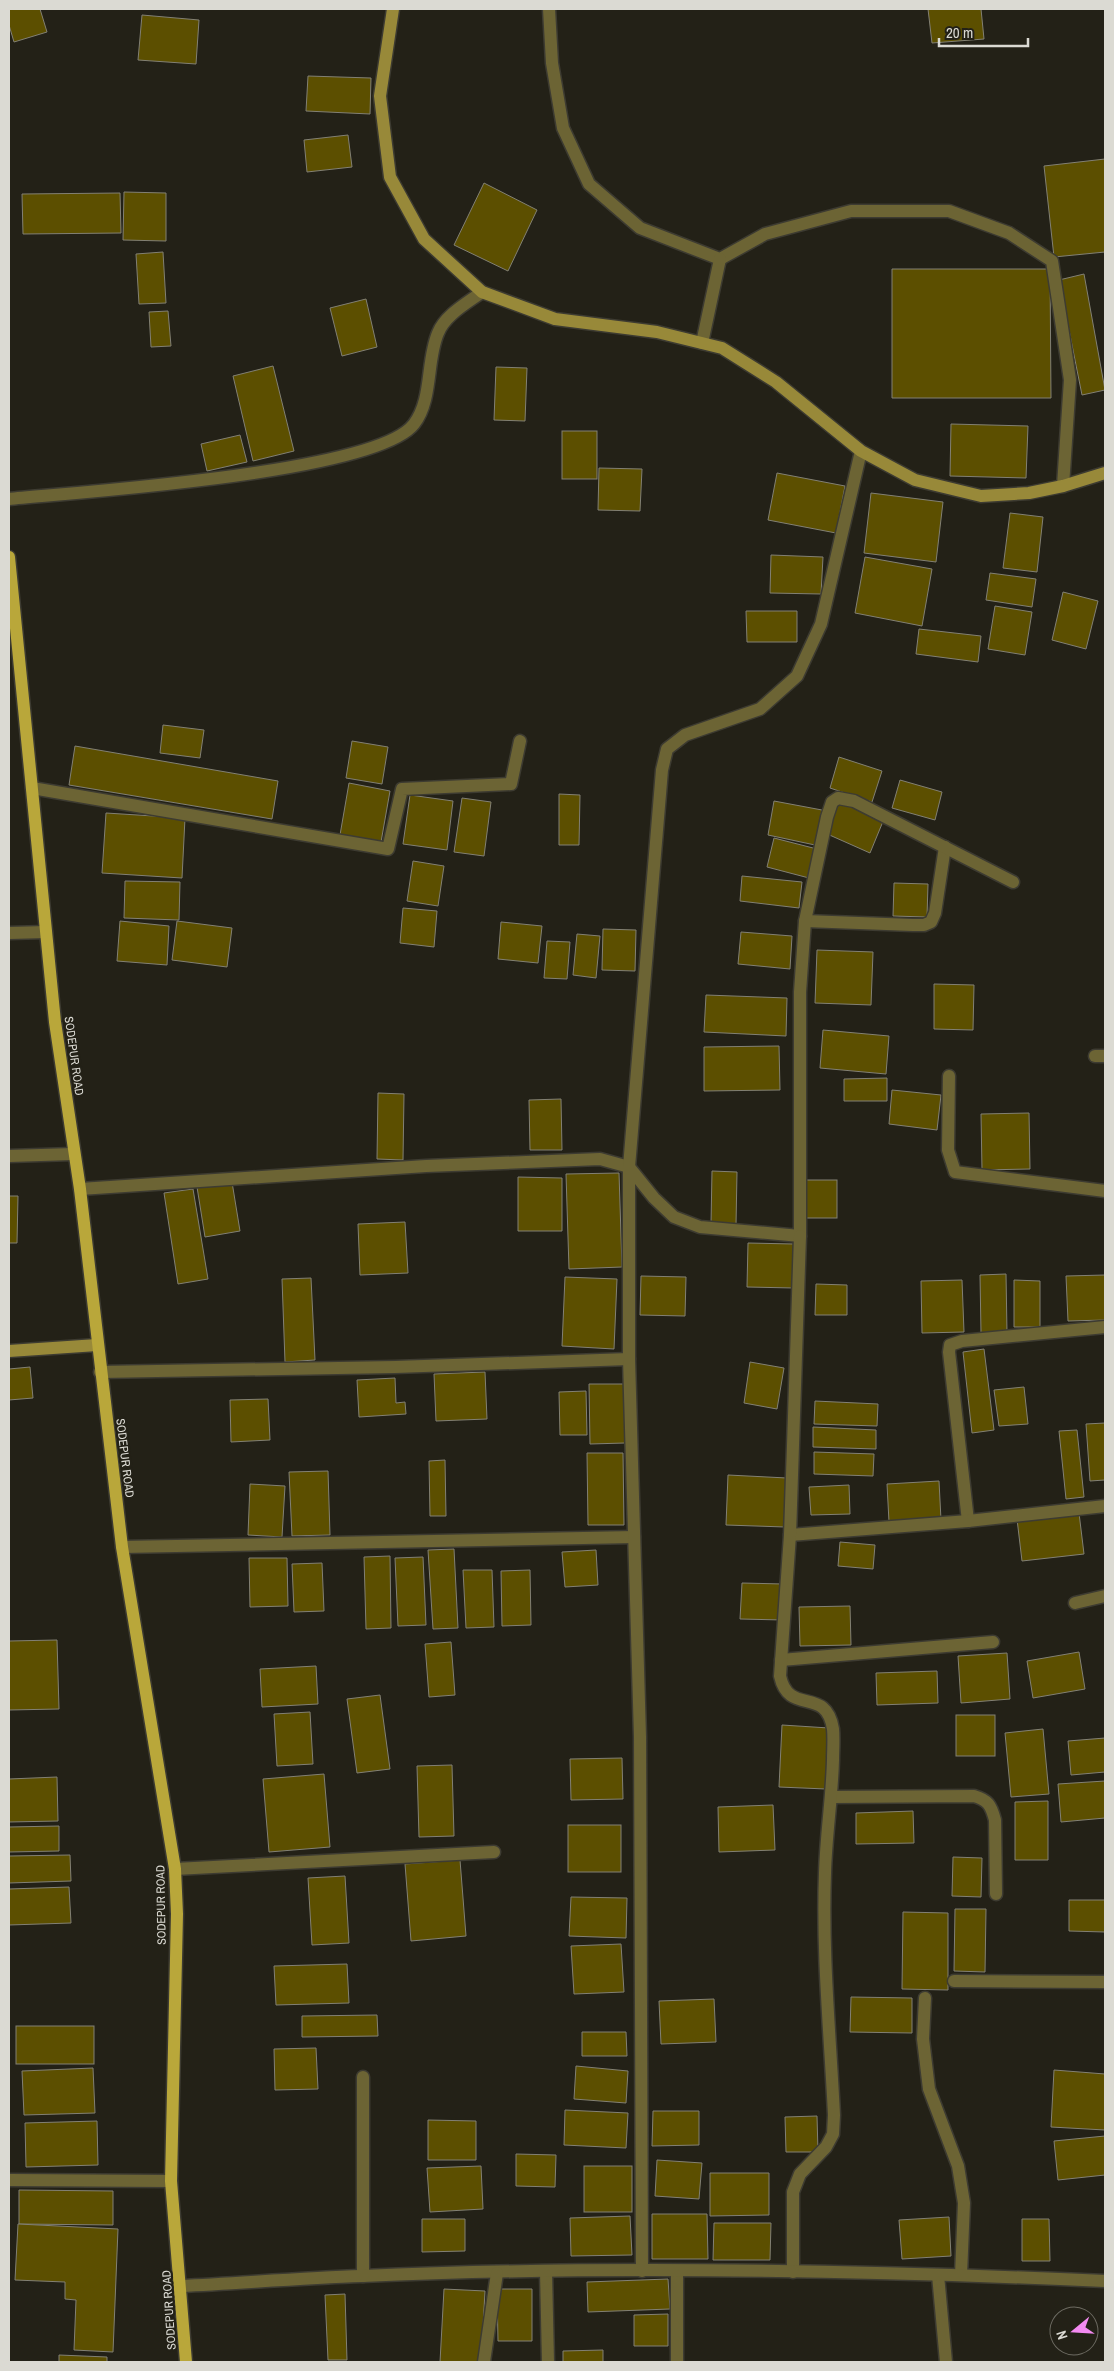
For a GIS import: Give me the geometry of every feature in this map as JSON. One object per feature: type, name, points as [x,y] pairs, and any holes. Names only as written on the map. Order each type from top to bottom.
[{"type":"main road","name":"SODEPUR ROAD","points":[[9,557],[55,1022],[73,1154],[80,1189],[122,1547],[176,1869],[171,2181],[186,2362]]},
{"type":"street","points":[[393,9],[380,96],[390,177],[424,239],[482,292],[555,319],[657,332],[722,348],[776,382],[861,451],[915,480],[981,496],[1029,493],[1063,486],[1105,473]]},
{"type":"street","points":[[549,9],[552,63],[563,128],[589,184],[640,228],[720,259]]},
{"type":"street","points":[[702,343],[720,259],[765,234],[851,211],[949,210],[1009,233],[1052,261],[1070,380],[1063,486]]},
{"type":"street","points":[[9,499],[214,479],[345,457],[385,444],[414,425],[424,406],[431,359],[438,331],[455,312],[482,292]]},
{"type":"street","points":[[642,2271],[640,1737],[630,1359],[629,1167],[662,770],[667,748],[685,735],[760,709],[797,676],[821,624],[861,451]]},
{"type":"street","points":[[32,788],[388,849],[402,789],[511,784],[520,741]]},
{"type":"street","points":[[793,2272],[793,2192],[800,2174],[826,2147],[833,2134],[834,2114],[826,1948],[825,1881],[832,1797],[833,1730],[829,1715],[818,1704],[791,1697],[783,1690],[780,1676],[790,1535],[800,1236],[800,992],[805,921],[826,817],[832,802],[838,798],[854,800],[1013,882]]},
{"type":"street","points":[[805,921],[913,925],[924,925],[931,922],[935,913],[946,847]]},
{"type":"street","points":[[9,932],[46,932]]},
{"type":"street","points":[[949,1076],[948,1150],[955,1172],[1105,1191]]},
{"type":"street","points":[[9,1156],[73,1154]]},
{"type":"street","points":[[80,1189],[417,1167],[600,1159],[629,1167],[654,1198],[674,1217],[700,1227],[800,1236]]},
{"type":"street","points":[[968,1521],[949,1352],[950,1345],[962,1341],[1105,1327]]},
{"type":"street","points":[[9,1351],[97,1345]]},
{"type":"street","points":[[100,1372],[396,1367],[630,1359]]},
{"type":"street","points":[[790,1535],[968,1521],[1105,1506]]},
{"type":"street","points":[[122,1547],[634,1537]]},
{"type":"street","points":[[1075,1603],[1105,1596]]},
{"type":"street","points":[[782,1660],[993,1642]]},
{"type":"street","points":[[832,1797],[974,1796],[986,1800],[992,1808],[995,1820],[996,1894]]},
{"type":"street","points":[[176,1869],[494,1852]]},
{"type":"street","points":[[954,1981],[1105,1982]]},
{"type":"street","points":[[925,1998],[923,2039],[929,2089],[958,2166],[964,2203],[961,2275]]},
{"type":"street","points":[[362,2077],[363,2276]]},
{"type":"street","points":[[9,2180],[171,2181]]},
{"type":"street","points":[[181,2286],[363,2276],[642,2271],[961,2275],[1105,2281]]},
{"type":"street","points":[[677,2271],[677,2362]]},
{"type":"street","points":[[546,2272],[548,2362]]},
{"type":"street","points":[[484,2362],[497,2273]]},
{"type":"street","points":[[938,2275],[946,2362]]},
{"type":"building","points":[[9,9],[40,9],[47,32],[14,42],[9,25]]},
{"type":"building","points":[[928,9],[981,9],[984,39],[932,43]]},
{"type":"building","points":[[142,15],[199,20],[196,64],[138,60]]},
{"type":"building","points":[[308,76],[371,78],[370,114],[306,111]]},
{"type":"building","points":[[348,135],[352,167],[307,172],[304,140]]},
{"type":"building","points":[[1105,159],[1105,252],[1054,257],[1044,166]]},
{"type":"building","points":[[484,183],[537,210],[508,271],[454,245]]},
{"type":"building","points":[[124,192],[166,193],[166,241],[123,240]]},
{"type":"building","points":[[120,193],[121,233],[23,234],[22,194]]},
{"type":"building","points":[[163,252],[166,303],[139,304],[136,254]]},
{"type":"building","points":[[892,269],[1050,269],[1051,398],[892,398]]},
{"type":"building","points":[[1084,274],[1105,390],[1082,395],[1059,280]]},
{"type":"building","points":[[366,299],[377,347],[342,356],[330,308]]},
{"type":"building","points":[[168,311],[171,346],[151,347],[149,312]]},
{"type":"building","points":[[273,366],[294,451],[253,461],[233,376]]},
{"type":"building","points":[[496,367],[527,368],[525,421],[494,420]]},
{"type":"building","points":[[951,424],[1028,426],[1026,478],[950,476]]},
{"type":"building","points":[[562,431],[597,431],[597,479],[562,479]]},
{"type":"building","points":[[240,435],[247,462],[207,471],[201,444]]},
{"type":"building","points":[[599,468],[642,469],[640,511],[598,510]]},
{"type":"building","points":[[777,473],[845,486],[836,533],[768,520]]},
{"type":"building","points":[[871,493],[943,502],[936,562],[864,553]]},
{"type":"building","points":[[1010,513],[1043,517],[1037,572],[1003,568]]},
{"type":"building","points":[[771,555],[823,557],[821,594],[770,593]]},
{"type":"building","points":[[865,557],[932,569],[922,626],[855,613]]},
{"type":"building","points":[[990,573],[1036,579],[1032,607],[986,600]]},
{"type":"building","points":[[1063,592],[1098,601],[1086,649],[1052,640]]},
{"type":"building","points":[[995,606],[1032,612],[1025,655],[988,649]]},
{"type":"building","points":[[746,611],[797,611],[797,642],[747,642]]},
{"type":"building","points":[[919,629],[981,636],[978,662],[916,654]]},
{"type":"building","points":[[163,725],[204,730],[200,758],[160,753]]},
{"type":"building","points":[[352,741],[388,747],[382,784],[346,778]]},
{"type":"building","points":[[75,746],[278,781],[272,819],[69,785]]},
{"type":"building","points":[[839,757],[882,771],[872,802],[830,788]]},
{"type":"building","points":[[900,780],[942,792],[935,820],[892,808]]},
{"type":"building","points":[[349,783],[390,791],[381,842],[340,835]]},
{"type":"building","points":[[559,794],[580,795],[579,845],[559,845]]},
{"type":"building","points":[[410,795],[453,801],[447,850],[403,844]]},
{"type":"building","points":[[462,798],[491,802],[484,856],[454,852]]},
{"type":"building","points":[[840,800],[884,819],[870,853],[825,833]]},
{"type":"building","points":[[774,801],[822,810],[815,845],[768,835]]},
{"type":"building","points":[[106,813],[185,818],[182,878],[102,873]]},
{"type":"building","points":[[774,838],[817,849],[809,878],[767,867]]},
{"type":"building","points":[[413,861],[444,866],[438,906],[407,901]]},
{"type":"building","points":[[742,876],[802,882],[799,908],[740,901]]},
{"type":"building","points":[[125,881],[180,882],[179,920],[124,918]]},
{"type":"building","points":[[894,883],[928,884],[927,917],[893,916]]},
{"type":"building","points":[[403,908],[437,911],[434,947],[400,943]]},
{"type":"building","points":[[120,921],[169,926],[167,965],[117,961]]},
{"type":"building","points":[[177,921],[232,928],[227,967],[172,960]]},
{"type":"building","points":[[501,922],[542,926],[538,963],[498,959]]},
{"type":"building","points":[[603,929],[636,930],[635,971],[602,970]]},
{"type":"building","points":[[741,932],[792,936],[790,969],[738,964]]},
{"type":"building","points":[[577,934],[600,936],[596,978],[573,975]]},
{"type":"building","points":[[547,941],[570,942],[567,979],[544,978]]},
{"type":"building","points":[[817,950],[873,952],[871,1005],[815,1003]]},
{"type":"building","points":[[934,984],[974,985],[973,1030],[934,1029]]},
{"type":"building","points":[[706,995],[787,998],[786,1036],[704,1032]]},
{"type":"building","points":[[823,1030],[889,1036],[886,1074],[820,1068]]},
{"type":"building","points":[[779,1046],[780,1090],[704,1091],[704,1047]]},
{"type":"building","points":[[887,1078],[887,1101],[844,1101],[844,1079]]},
{"type":"building","points":[[892,1090],[941,1095],[937,1130],[889,1124]]},
{"type":"building","points":[[378,1093],[404,1094],[403,1160],[377,1159]]},
{"type":"building","points":[[561,1099],[562,1150],[530,1150],[529,1100]]},
{"type":"building","points":[[1029,1113],[1030,1169],[982,1170],[981,1114]]},
{"type":"building","points":[[712,1171],[737,1172],[736,1225],[711,1224]]},
{"type":"building","points":[[619,1173],[622,1267],[569,1269],[566,1174]]},
{"type":"building","points":[[518,1177],[562,1178],[562,1231],[518,1231]]},
{"type":"building","points":[[805,1180],[837,1180],[837,1218],[805,1218]]},
{"type":"building","points":[[232,1182],[240,1231],[205,1237],[197,1187]]},
{"type":"building","points":[[193,1189],[208,1279],[178,1284],[164,1193]]},
{"type":"building","points":[[9,1196],[18,1196],[17,1243],[9,1243]]},
{"type":"building","points":[[405,1222],[408,1273],[360,1275],[358,1224]]},
{"type":"building","points":[[748,1243],[794,1244],[794,1288],[747,1287]]},
{"type":"building","points":[[1006,1274],[1007,1333],[981,1333],[980,1275]]},
{"type":"building","points":[[1105,1275],[1105,1320],[1068,1321],[1066,1276]]},
{"type":"building","points":[[641,1276],[686,1277],[685,1316],[640,1315]]},
{"type":"building","points":[[565,1277],[617,1279],[614,1349],[562,1346]]},
{"type":"building","points":[[311,1278],[315,1360],[285,1362],[282,1279]]},
{"type":"building","points":[[962,1280],[964,1332],[922,1333],[921,1281]]},
{"type":"building","points":[[1014,1280],[1040,1281],[1040,1327],[1014,1327]]},
{"type":"building","points":[[816,1284],[847,1285],[847,1315],[815,1315]]},
{"type":"building","points":[[984,1349],[994,1430],[972,1433],[963,1352]]},
{"type":"building","points":[[750,1362],[784,1368],[777,1409],[744,1403]]},
{"type":"building","points":[[30,1367],[33,1398],[9,1400],[9,1369]]},
{"type":"building","points":[[485,1372],[487,1419],[436,1421],[434,1374]]},
{"type":"building","points":[[395,1378],[396,1403],[405,1402],[406,1414],[359,1417],[357,1380]]},
{"type":"building","points":[[589,1384],[624,1384],[625,1443],[590,1444]]},
{"type":"building","points":[[1024,1387],[1028,1424],[999,1426],[994,1390]]},
{"type":"building","points":[[586,1391],[587,1435],[560,1435],[559,1392]]},
{"type":"building","points":[[268,1399],[270,1440],[231,1442],[230,1400]]},
{"type":"building","points":[[815,1401],[878,1404],[877,1426],[814,1424]]},
{"type":"building","points":[[1105,1423],[1105,1480],[1090,1481],[1086,1424]]},
{"type":"building","points":[[813,1427],[876,1430],[876,1449],[813,1447]]},
{"type":"building","points":[[1077,1430],[1084,1497],[1066,1499],[1059,1431]]},
{"type":"building","points":[[814,1452],[874,1454],[873,1476],[814,1474]]},
{"type":"building","points":[[587,1453],[623,1453],[624,1525],[588,1525]]},
{"type":"building","points":[[445,1460],[446,1516],[430,1516],[429,1461]]},
{"type":"building","points":[[328,1471],[330,1535],[292,1536],[289,1472]]},
{"type":"building","points":[[728,1475],[787,1478],[785,1527],[726,1525]]},
{"type":"building","points":[[939,1481],[941,1520],[889,1522],[887,1484]]},
{"type":"building","points":[[250,1484],[285,1486],[282,1537],[248,1535]]},
{"type":"building","points":[[849,1485],[850,1514],[811,1515],[809,1487]]},
{"type":"building","points":[[1079,1513],[1084,1554],[1022,1561],[1017,1519]]},
{"type":"building","points":[[840,1542],[875,1545],[873,1569],[838,1566]]},
{"type":"building","points":[[454,1549],[458,1628],[433,1629],[428,1550]]},
{"type":"building","points":[[596,1550],[598,1585],[565,1587],[562,1552]]},
{"type":"building","points":[[390,1556],[391,1628],[366,1629],[364,1557]]},
{"type":"building","points":[[423,1557],[426,1625],[398,1626],[395,1558]]},
{"type":"building","points":[[249,1558],[287,1558],[288,1606],[250,1607]]},
{"type":"building","points":[[322,1563],[324,1611],[294,1612],[292,1564]]},
{"type":"building","points":[[463,1570],[492,1570],[494,1627],[466,1628]]},
{"type":"building","points":[[530,1570],[531,1625],[502,1626],[501,1571]]},
{"type":"building","points":[[742,1583],[783,1584],[783,1620],[740,1619]]},
{"type":"building","points":[[850,1606],[851,1645],[800,1646],[799,1607]]},
{"type":"building","points":[[57,1640],[59,1709],[9,1710],[9,1641]]},
{"type":"building","points":[[451,1642],[455,1695],[429,1697],[425,1644]]},
{"type":"building","points":[[1079,1652],[1085,1689],[1033,1698],[1027,1661]]},
{"type":"building","points":[[1007,1653],[1010,1699],[961,1703],[958,1656]]},
{"type":"building","points":[[316,1666],[318,1704],[262,1707],[260,1669]]},
{"type":"building","points":[[937,1671],[938,1703],[877,1705],[876,1673]]},
{"type":"building","points":[[380,1695],[390,1769],[357,1773],[347,1699]]},
{"type":"building","points":[[310,1712],[313,1764],[277,1766],[274,1714]]},
{"type":"building","points":[[956,1715],[995,1715],[995,1756],[956,1756]]},
{"type":"building","points":[[782,1725],[829,1728],[826,1789],[779,1787]]},
{"type":"building","points":[[1043,1729],[1049,1794],[1011,1797],[1005,1733]]},
{"type":"building","points":[[1105,1738],[1105,1772],[1071,1775],[1068,1741]]},
{"type":"building","points":[[622,1758],[623,1799],[571,1800],[570,1759]]},
{"type":"building","points":[[452,1765],[454,1836],[419,1837],[417,1766]]},
{"type":"building","points":[[324,1774],[330,1847],[269,1852],[263,1779]]},
{"type":"building","points":[[57,1777],[58,1821],[9,1822],[9,1779]]},
{"type":"building","points":[[1105,1781],[1105,1818],[1061,1822],[1058,1784]]},
{"type":"building","points":[[1048,1801],[1048,1860],[1015,1860],[1015,1802]]},
{"type":"building","points":[[773,1805],[775,1850],[719,1852],[718,1807]]},
{"type":"building","points":[[913,1811],[914,1843],[856,1844],[856,1813]]},
{"type":"building","points":[[568,1825],[621,1825],[621,1872],[568,1872]]},
{"type":"building","points":[[59,1826],[59,1851],[9,1852],[9,1827]]},
{"type":"building","points":[[70,1855],[71,1881],[9,1883],[9,1856]]},
{"type":"building","points":[[953,1857],[982,1858],[981,1897],[952,1896]]},
{"type":"building","points":[[460,1860],[466,1936],[411,1941],[405,1864]]},
{"type":"building","points":[[345,1876],[349,1943],[312,1945],[308,1878]]},
{"type":"building","points":[[69,1887],[71,1923],[9,1925],[9,1889]]},
{"type":"building","points":[[571,1897],[627,1898],[626,1938],[569,1936]]},
{"type":"building","points":[[1069,1900],[1105,1900],[1105,1932],[1069,1931]]},
{"type":"building","points":[[955,1909],[986,1909],[985,1972],[954,1971]]},
{"type":"building","points":[[903,1912],[948,1913],[948,1990],[902,1989]]},
{"type":"building","points":[[621,1944],[624,1992],[574,1994],[571,1946]]},
{"type":"building","points":[[347,1964],[349,2003],[276,2005],[274,1966]]},
{"type":"building","points":[[851,1997],[912,1998],[912,2033],[850,2032]]},
{"type":"building","points":[[714,1999],[716,2042],[661,2044],[659,2001]]},
{"type":"building","points":[[377,2015],[378,2036],[302,2037],[302,2016]]},
{"type":"building","points":[[16,2026],[94,2026],[94,2064],[16,2064]]},
{"type":"building","points":[[582,2032],[626,2032],[627,2056],[582,2056]]},
{"type":"building","points":[[316,2048],[318,2089],[275,2090],[274,2049]]},
{"type":"building","points":[[576,2066],[628,2071],[626,2103],[574,2099]]},
{"type":"building","points":[[93,2068],[95,2113],[24,2115],[22,2071]]},
{"type":"building","points":[[1054,2070],[1105,2074],[1105,2130],[1051,2127]]},
{"type":"building","points":[[565,2110],[628,2113],[626,2148],[564,2145]]},
{"type":"building","points":[[653,2111],[699,2111],[699,2145],[652,2146]]},
{"type":"building","points":[[817,2116],[818,2152],[786,2152],[785,2117]]},
{"type":"building","points":[[428,2120],[476,2121],[476,2160],[428,2160]]},
{"type":"building","points":[[97,2121],[98,2165],[26,2167],[25,2123]]},
{"type":"building","points":[[1105,2136],[1105,2175],[1058,2180],[1054,2141]]},
{"type":"building","points":[[516,2154],[556,2155],[555,2187],[516,2186]]},
{"type":"building","points":[[657,2160],[702,2163],[699,2199],[655,2196]]},
{"type":"building","points":[[481,2166],[483,2209],[430,2212],[427,2168]]},
{"type":"building","points":[[584,2166],[632,2166],[632,2212],[584,2212]]},
{"type":"building","points":[[710,2173],[769,2173],[769,2215],[710,2216]]},
{"type":"building","points":[[19,2190],[113,2191],[113,2225],[19,2224]]},
{"type":"building","points":[[652,2214],[707,2214],[708,2259],[652,2259]]},
{"type":"building","points":[[630,2216],[632,2255],[571,2256],[570,2218]]},
{"type":"building","points":[[949,2217],[951,2256],[902,2259],[899,2220]]},
{"type":"building","points":[[422,2219],[465,2219],[465,2251],[422,2252]]},
{"type":"building","points":[[1022,2219],[1049,2219],[1050,2261],[1022,2261]]},
{"type":"building","points":[[714,2223],[771,2223],[770,2260],[713,2260]]},
{"type":"building","points":[[18,2224],[118,2229],[113,2352],[74,2350],[76,2300],[65,2299],[65,2282],[15,2280]]},
{"type":"building","points":[[668,2279],[670,2309],[588,2312],[587,2282]]},
{"type":"building","points":[[444,2289],[485,2291],[481,2362],[440,2362]]},
{"type":"building","points":[[497,2289],[532,2289],[532,2341],[498,2341]]},
{"type":"building","points":[[345,2294],[347,2360],[328,2360],[325,2295]]},
{"type":"building","points":[[668,2314],[668,2346],[634,2346],[634,2315]]},
{"type":"building","points":[[603,2350],[603,2362],[563,2362],[563,2351]]},
{"type":"building","points":[[59,2355],[107,2357],[107,2362],[59,2362]]}]
